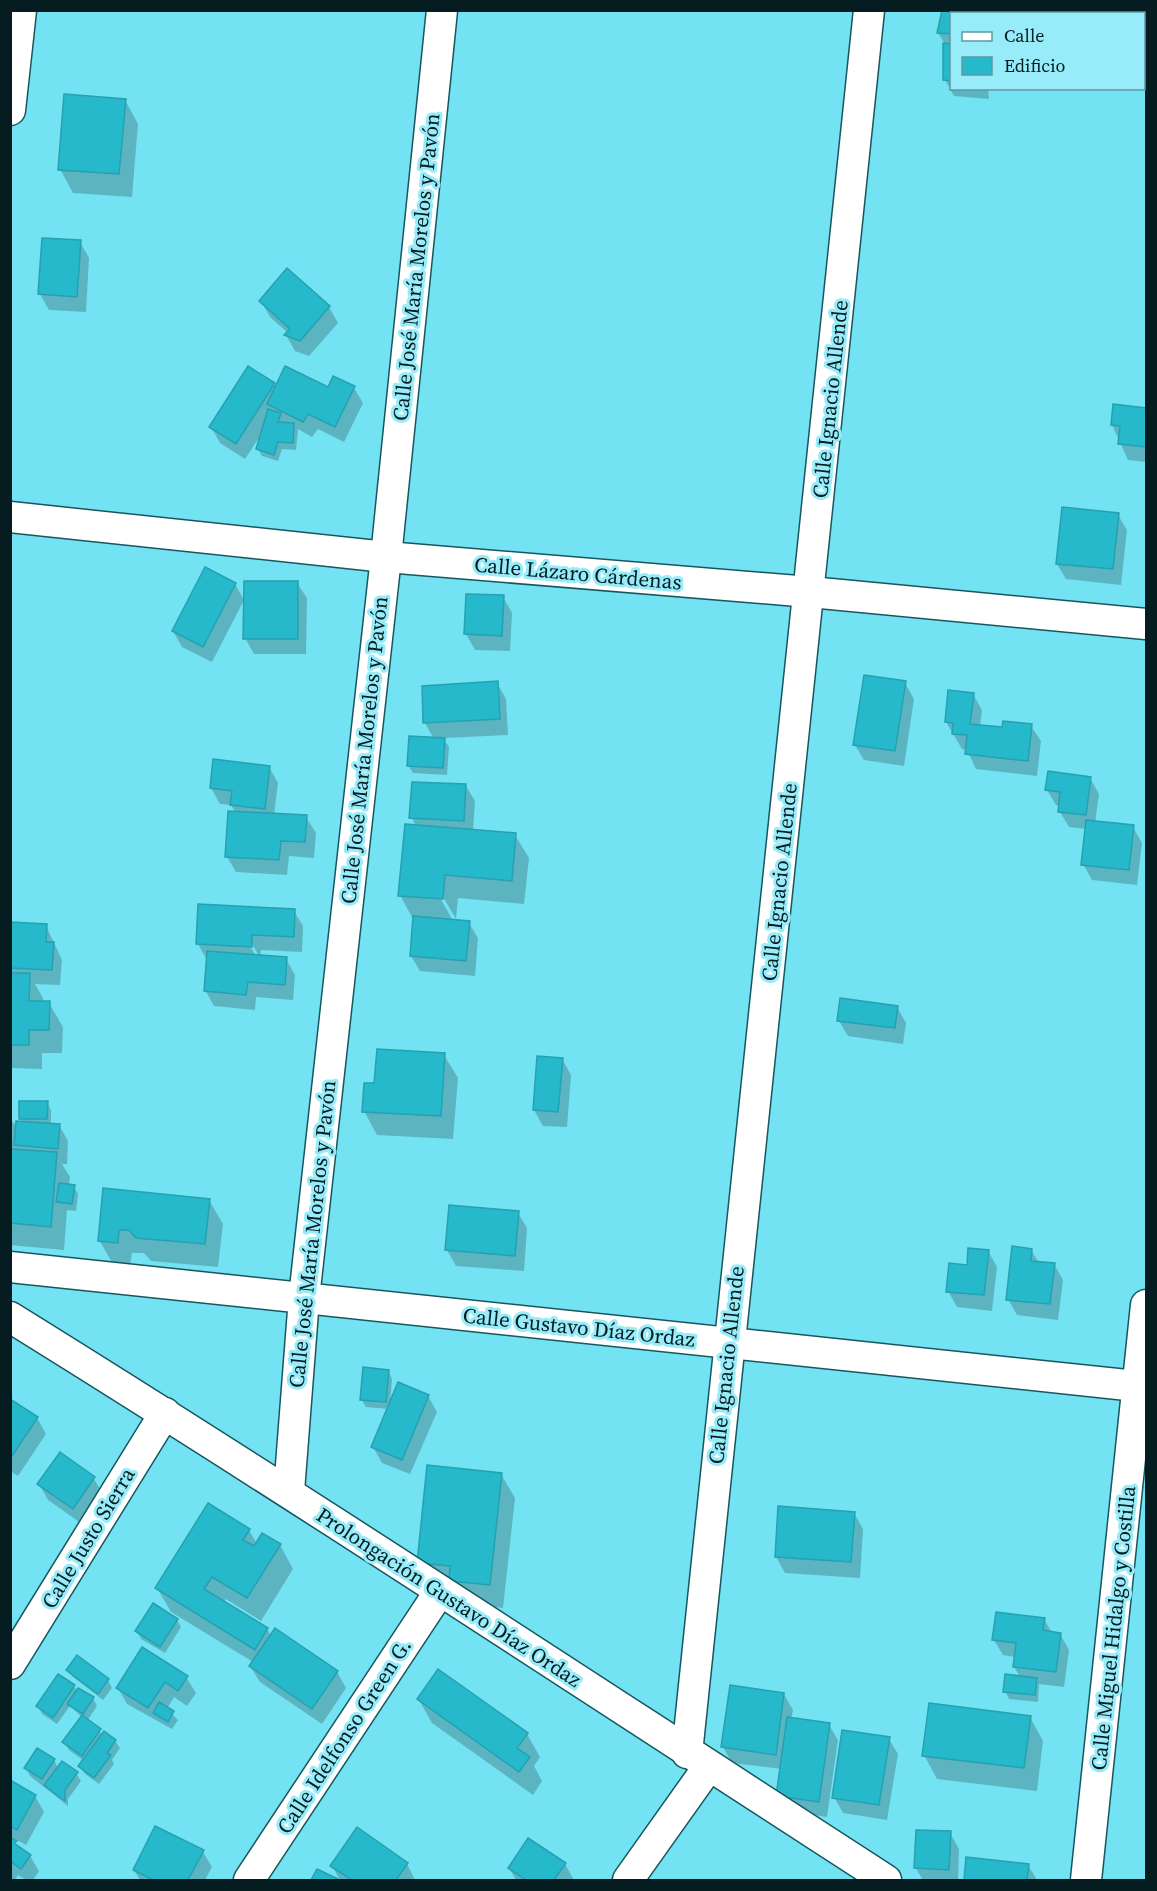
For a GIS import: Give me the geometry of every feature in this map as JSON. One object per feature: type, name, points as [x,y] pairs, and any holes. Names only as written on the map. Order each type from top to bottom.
[{"type":"street","points":[[10,110],[21,10]]},
{"type":"street","name":"Calle José María Morelos y Pavón","points":[[289,1491],[303,1298],[386,557],[442,10]]},
{"type":"street","name":"Calle Ignacio Allende","points":[[698,1760],[728,1342],[810,592],[869,10]]},
{"type":"street","name":"Calle Lázaro Cárdenas","points":[[10,517],[386,557],[810,592],[1146,624]]},
{"type":"street","name":"Calle Gustavo Díaz Ordaz","points":[[10,1267],[1142,1386]]},
{"type":"street","name":"Calle Miguel Hidalgo y Costilla","points":[[1086,1881],[1142,1386],[1146,1305]]},
{"type":"street","name":"Prolongación Gustavo Díaz Ordaz","points":[[10,1317],[289,1491],[886,1881]]},
{"type":"street","name":"Calle Justo Sierra","points":[[10,1664],[165,1413]]},
{"type":"street","name":"Calle Idelfonso Green G.","points":[[249,1881],[440,1591]]},
{"type":"street","points":[[628,1881],[698,1760]]},
{"type":"building","points":[[942,10],[960,12],[950,12],[950,34],[937,33]]},
{"type":"building","points":[[970,10],[1005,10],[1004,12],[969,12]]},
{"type":"building","points":[[1077,10],[1118,10],[1118,12]]},
{"type":"building","points":[[943,43],[950,44],[950,81],[943,80]]},
{"type":"building","points":[[64,94],[126,99],[119,174],[58,170]]},
{"type":"building","points":[[42,238],[81,240],[77,297],[38,294]]},
{"type":"building","points":[[287,268],[330,306],[300,341],[284,335],[290,329],[259,301]]},
{"type":"building","points":[[248,366],[275,383],[236,444],[209,427]]},
{"type":"building","points":[[285,366],[328,387],[333,376],[355,386],[335,427],[308,414],[303,422],[267,404]]},
{"type":"building","points":[[1113,404],[1146,408],[1146,447],[1118,444],[1120,426],[1111,425]]},
{"type":"building","points":[[268,409],[281,413],[278,422],[294,423],[293,443],[278,442],[274,455],[256,449]]},
{"type":"building","points":[[1062,507],[1119,513],[1113,569],[1056,564]]},
{"type":"building","points":[[205,567],[236,583],[203,647],[172,631]]},
{"type":"building","points":[[244,581],[298,581],[298,639],[243,639]]},
{"type":"building","points":[[466,594],[504,595],[502,636],[464,634]]},
{"type":"building","points":[[864,675],[906,681],[895,751],[853,745]]},
{"type":"building","points":[[498,681],[500,719],[423,723],[422,686]]},
{"type":"building","points":[[948,690],[974,693],[970,724],[1002,727],[1003,721],[1032,724],[1028,761],[965,754],[967,735],[952,734],[953,723],[945,722]]},
{"type":"building","points":[[409,736],[445,738],[443,768],[407,766]]},
{"type":"building","points":[[213,759],[270,766],[265,809],[230,805],[232,791],[210,788]]},
{"type":"building","points":[[1048,771],[1091,777],[1086,815],[1058,812],[1060,792],[1045,790]]},
{"type":"building","points":[[412,782],[466,784],[464,821],[409,818]]},
{"type":"building","points":[[228,811],[307,815],[305,842],[281,841],[279,860],[225,857]]},
{"type":"building","points":[[1086,820],[1134,825],[1129,870],[1081,865]]},
{"type":"building","points":[[405,824],[516,833],[512,881],[445,875],[443,899],[398,896]]},
{"type":"building","points":[[198,904],[295,909],[294,937],[252,935],[252,947],[196,944]]},
{"type":"building","points":[[413,916],[470,921],[466,961],[410,956]]},
{"type":"building","points":[[10,922],[47,924],[46,942],[54,942],[52,970],[10,968]]},
{"type":"building","points":[[207,951],[287,957],[285,985],[248,982],[246,995],[204,991]]},
{"type":"building","points":[[10,973],[30,973],[29,1001],[50,1001],[49,1030],[29,1030],[29,1045],[10,1045]]},
{"type":"building","points":[[840,998],[898,1006],[895,1028],[837,1021]]},
{"type":"building","points":[[377,1049],[445,1053],[441,1116],[362,1112],[364,1083],[374,1083]]},
{"type":"building","points":[[537,1056],[563,1058],[558,1112],[533,1110]]},
{"type":"building","points":[[19,1101],[48,1101],[47,1119],[19,1119]]},
{"type":"building","points":[[16,1121],[60,1124],[58,1149],[14,1145]]},
{"type":"building","points":[[10,1149],[57,1152],[51,1227],[10,1223]]},
{"type":"building","points":[[59,1183],[75,1185],[72,1204],[56,1202]]},
{"type":"building","points":[[103,1188],[210,1199],[205,1244],[136,1238],[129,1230],[119,1230],[118,1243],[98,1241]]},
{"type":"building","points":[[449,1205],[519,1211],[515,1256],[445,1250]]},
{"type":"building","points":[[1012,1246],[1032,1249],[1031,1261],[1055,1263],[1050,1304],[1006,1300]]},
{"type":"building","points":[[968,1248],[989,1250],[984,1295],[946,1292],[949,1263],[967,1265]]},
{"type":"building","points":[[363,1367],[389,1370],[386,1402],[360,1400]]},
{"type":"building","points":[[398,1382],[429,1395],[402,1460],[371,1447]]},
{"type":"building","points":[[10,1399],[38,1417],[10,1459]]},
{"type":"building","points":[[60,1452],[95,1477],[73,1509],[37,1484]]},
{"type":"building","points":[[427,1465],[502,1473],[490,1585],[449,1581],[450,1566],[417,1563]]},
{"type":"building","points":[[208,1503],[250,1529],[243,1540],[254,1546],[262,1533],[281,1544],[247,1598],[212,1577],[204,1589],[268,1628],[255,1650],[155,1588]]},
{"type":"building","points":[[778,1506],[855,1512],[851,1562],[775,1557]]},
{"type":"building","points":[[153,1603],[178,1619],[160,1647],[135,1631]]},
{"type":"building","points":[[996,1612],[1045,1618],[1043,1630],[1061,1633],[1056,1672],[1013,1667],[1016,1643],[992,1640]]},
{"type":"building","points":[[275,1628],[338,1671],[312,1709],[249,1666]]},
{"type":"building","points":[[142,1647],[188,1676],[178,1691],[165,1682],[148,1708],[116,1688]]},
{"type":"building","points":[[77,1655],[109,1679],[98,1694],[66,1670]]},
{"type":"building","points":[[438,1669],[528,1733],[517,1748],[530,1757],[519,1772],[417,1699]]},
{"type":"building","points":[[58,1674],[75,1685],[53,1718],[36,1706]]},
{"type":"building","points":[[1005,1674],[1037,1678],[1035,1695],[1003,1692]]},
{"type":"building","points":[[730,1685],[784,1693],[776,1755],[721,1747]]},
{"type":"building","points":[[78,1688],[94,1697],[83,1714],[67,1704]]},
{"type":"building","points":[[159,1702],[174,1711],[168,1722],[153,1713]]},
{"type":"building","points":[[929,1703],[1031,1716],[1024,1768],[922,1756]]},
{"type":"building","points":[[82,1715],[101,1729],[82,1756],[62,1742]]},
{"type":"building","points":[[787,1717],[830,1723],[819,1802],[776,1796]]},
{"type":"building","points":[[842,1730],[890,1737],[879,1805],[832,1798]]},
{"type":"building","points":[[104,1731],[116,1740],[107,1753],[111,1755],[94,1778],[78,1766]]},
{"type":"building","points":[[37,1748],[55,1759],[42,1779],[24,1768]]},
{"type":"building","points":[[62,1761],[78,1772],[65,1790],[65,1801],[44,1785]]},
{"type":"building","points":[[10,1780],[36,1795],[17,1830],[10,1826]]},
{"type":"building","points":[[155,1826],[204,1850],[188,1880],[153,1880],[133,1870]]},
{"type":"building","points":[[357,1827],[408,1863],[396,1880],[352,1880],[330,1866]]},
{"type":"building","points":[[916,1830],[951,1831],[949,1870],[914,1868]]},
{"type":"building","points":[[10,1837],[17,1841],[14,1843],[31,1855],[21,1869],[10,1861]]},
{"type":"building","points":[[528,1838],[566,1863],[554,1880],[526,1880],[508,1868]]},
{"type":"building","points":[[966,1857],[1029,1864],[1027,1880],[964,1880]]},
{"type":"building","points":[[317,1869],[340,1880],[311,1880]]}]
